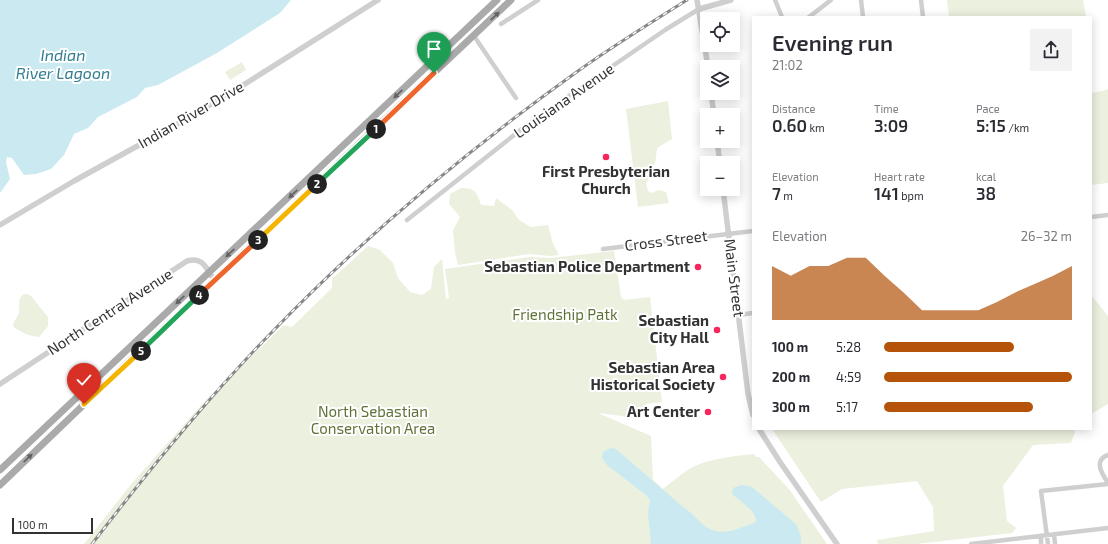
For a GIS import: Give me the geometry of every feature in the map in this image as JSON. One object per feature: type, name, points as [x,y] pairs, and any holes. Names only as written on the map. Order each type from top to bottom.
[{"type":"main road","points":[[0,470],[497,0]]},
{"type":"main road","points":[[0,486],[124,366],[511,0]]},
{"type":"main road","points":[[474,36],[476,25],[481,16]]},
{"type":"main road","points":[[459,50],[464,38],[464,32]]},
{"type":"street","name":"Indian River Drive","points":[[0,225],[74,181],[237,89],[378,0]]},
{"type":"street","points":[[501,24],[538,0]]},
{"type":"street","points":[[697,0],[707,60]]},
{"type":"street","name":"Louisiana Avenue","points":[[407,220],[528,124],[665,30],[699,9],[731,0]]},
{"type":"street","points":[[774,0],[782,16]]},
{"type":"street","points":[[810,16],[831,0]]},
{"type":"street","points":[[861,0],[863,16]]},
{"type":"street","points":[[921,0],[923,16]]},
{"type":"street","points":[[474,36],[516,98]]},
{"type":"street","name":"Main Street","points":[[724,196],[748,394],[752,411]]},
{"type":"street","points":[[1092,217],[1108,215]]},
{"type":"street","name":"Cross Street","points":[[603,249],[752,231]]},
{"type":"street","name":"North Central Avenue","points":[[0,384],[187,261],[194,259],[199,260],[215,281]]},
{"type":"street","points":[[738,315],[752,313]]},
{"type":"street","points":[[119,358],[124,366]]},
{"type":"street","points":[[760,430],[837,544]]},
{"type":"street","points":[[1048,544],[1041,492],[1108,484],[1101,474],[1100,463],[1101,459],[1108,455]]},
{"type":"street","points":[[971,544],[1108,528]]},
{"type":"street","points":[[1054,534],[1055,544]]},
{"type":"street","points":[[1040,536],[1042,544]]},
{"type":"green space","points":[[947,0],[1083,0],[1086,16],[949,16]]},
{"type":"green space","points":[[242,62],[246,70],[230,80],[225,72]]},
{"type":"green space","points":[[1108,89],[1108,183],[1092,185],[1092,93]]},
{"type":"green space","points":[[668,101],[672,139],[657,148],[655,164],[646,171],[649,178],[646,183],[648,191],[651,193],[659,190],[666,192],[669,203],[638,207],[626,109]]},
{"type":"green space","points":[[461,188],[469,189],[475,192],[481,205],[494,206],[496,198],[512,210],[519,220],[531,227],[548,225],[553,244],[559,255],[550,256],[529,254],[458,265],[453,230],[460,217],[449,204],[450,194]]},
{"type":"green space","name":"North Sebastian Conservation Area","points":[[368,246],[380,250],[393,263],[398,278],[410,292],[422,295],[431,289],[434,267],[442,259],[446,299],[449,298],[445,269],[529,257],[550,258],[614,251],[621,297],[624,300],[650,297],[662,402],[646,404],[638,418],[598,413],[651,436],[653,480],[663,489],[691,468],[705,462],[721,458],[754,454],[756,457],[759,457],[789,489],[827,544],[84,544],[132,483],[206,400],[284,325],[292,327],[332,288],[332,279]]},
{"type":"green space","points":[[24,294],[31,296],[48,317],[48,326],[39,337],[32,336],[18,330],[13,326],[19,313],[20,298]]},
{"type":"green space","points":[[1092,296],[1108,316],[1108,404],[1092,413]]},
{"type":"green space","points":[[773,430],[1076,430],[1071,443],[1033,445],[1003,486],[1007,521],[1016,528],[1012,533],[916,544],[878,544],[877,540],[934,531],[933,507],[917,481],[842,489],[821,502]]},
{"type":"water","name":"Indian River Lagoon","points":[[0,0],[291,0],[280,13],[217,53],[158,85],[145,88],[137,97],[98,117],[88,128],[74,134],[64,155],[51,169],[36,174],[24,175],[12,158],[7,157],[6,162],[10,179],[0,193]]},
{"type":"water","points":[[610,448],[616,449],[702,524],[715,531],[722,532],[735,530],[756,522],[756,518],[751,510],[732,494],[733,488],[741,485],[752,487],[796,524],[801,536],[801,544],[651,544],[648,514],[650,500],[646,495],[607,465],[602,458],[603,452]]},
{"type":"railway","points":[[92,544],[157,461],[226,381],[309,295],[382,226],[458,162],[537,101],[591,62],[687,0]]},
{"type":"place","name":"First Presbyterian Church","points":[[606,157]]},
{"type":"place","name":"Sebastian Police Department","points":[[698,267]]},
{"type":"place","name":"Sebastian City Hall","points":[[717,330]]},
{"type":"place","name":"Sebastian Area Historical Society","points":[[723,377]]},
{"type":"place","name":"Art Center","points":[[708,412]]},
{"type":"route","points":[[84,404],[434,73]]},
{"type":"park label","name":"Friendship Patk","points":[[565,315]]}]
